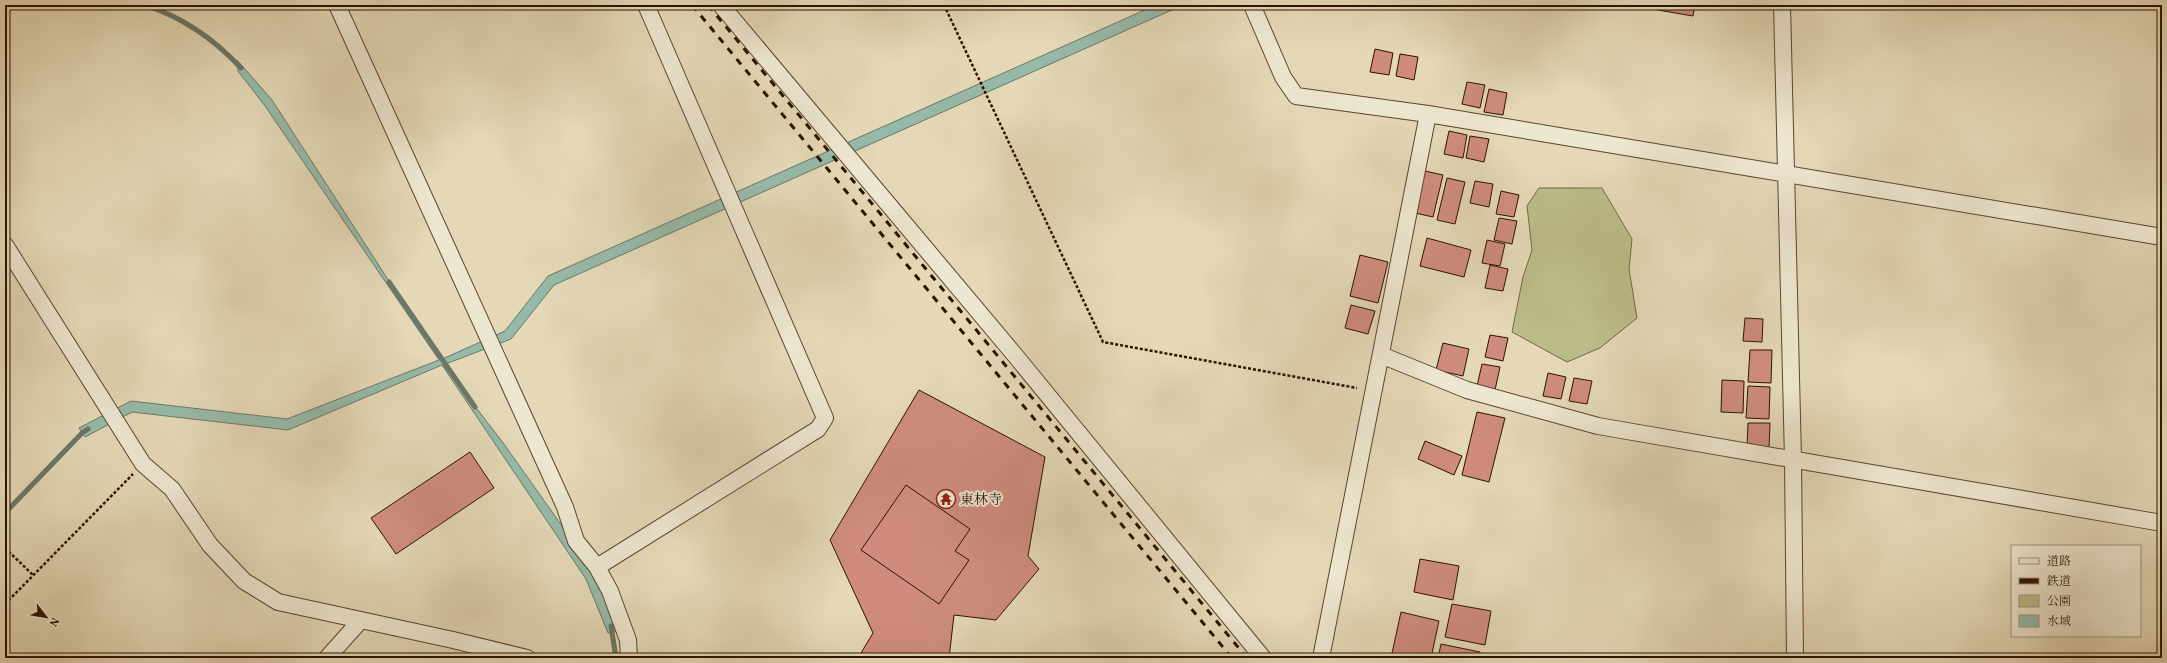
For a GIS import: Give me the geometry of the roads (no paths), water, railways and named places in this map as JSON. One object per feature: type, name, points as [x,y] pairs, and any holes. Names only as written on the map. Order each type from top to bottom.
[{"type":"street","points":[[338,5],[565,507],[576,541],[598,567],[621,619],[628,640],[629,658]]},
{"type":"street","points":[[598,567],[818,429],[824,418],[646,5]]},
{"type":"street","points":[[721,5],[1014,354],[1263,658]]},
{"type":"street","points":[[1252,5],[1283,76],[1296,96],[1428,114],[2162,237]]},
{"type":"street","points":[[1782,5],[1793,459],[1795,658]]},
{"type":"street","points":[[1321,658],[1428,114]]},
{"type":"street","points":[[5,245],[143,464],[172,488],[210,545],[244,581],[278,602],[453,640],[527,658]]},
{"type":"street","points":[[1381,355],[1467,390],[1598,426],[2162,523]]},
{"type":"street","points":[[327,658],[362,620]]},
{"type":"water","points":[[1156,5],[1183,5],[554,285],[511,339],[443,365],[504,444],[596,574],[618,631],[608,633],[586,579],[442,365],[288,430],[132,412],[85,437],[79,428],[131,401],[287,419],[439,360],[265,106],[238,71],[237,60],[272,100],[440,360],[505,331],[548,276]]},
{"type":"waterway","points":[[145,5],[172,16],[197,30],[220,48],[241,68]]},
{"type":"waterway","points":[[389,282],[475,407]]},
{"type":"waterway","points":[[5,513],[82,433],[88,429]]},
{"type":"waterway","points":[[611,626],[616,658]]},
{"type":"railway","points":[[692,5],[1232,658]]},
{"type":"railway","points":[[708,5],[1247,658]]},
{"type":"place","name":"東林寺","points":[[946,499]]}]
